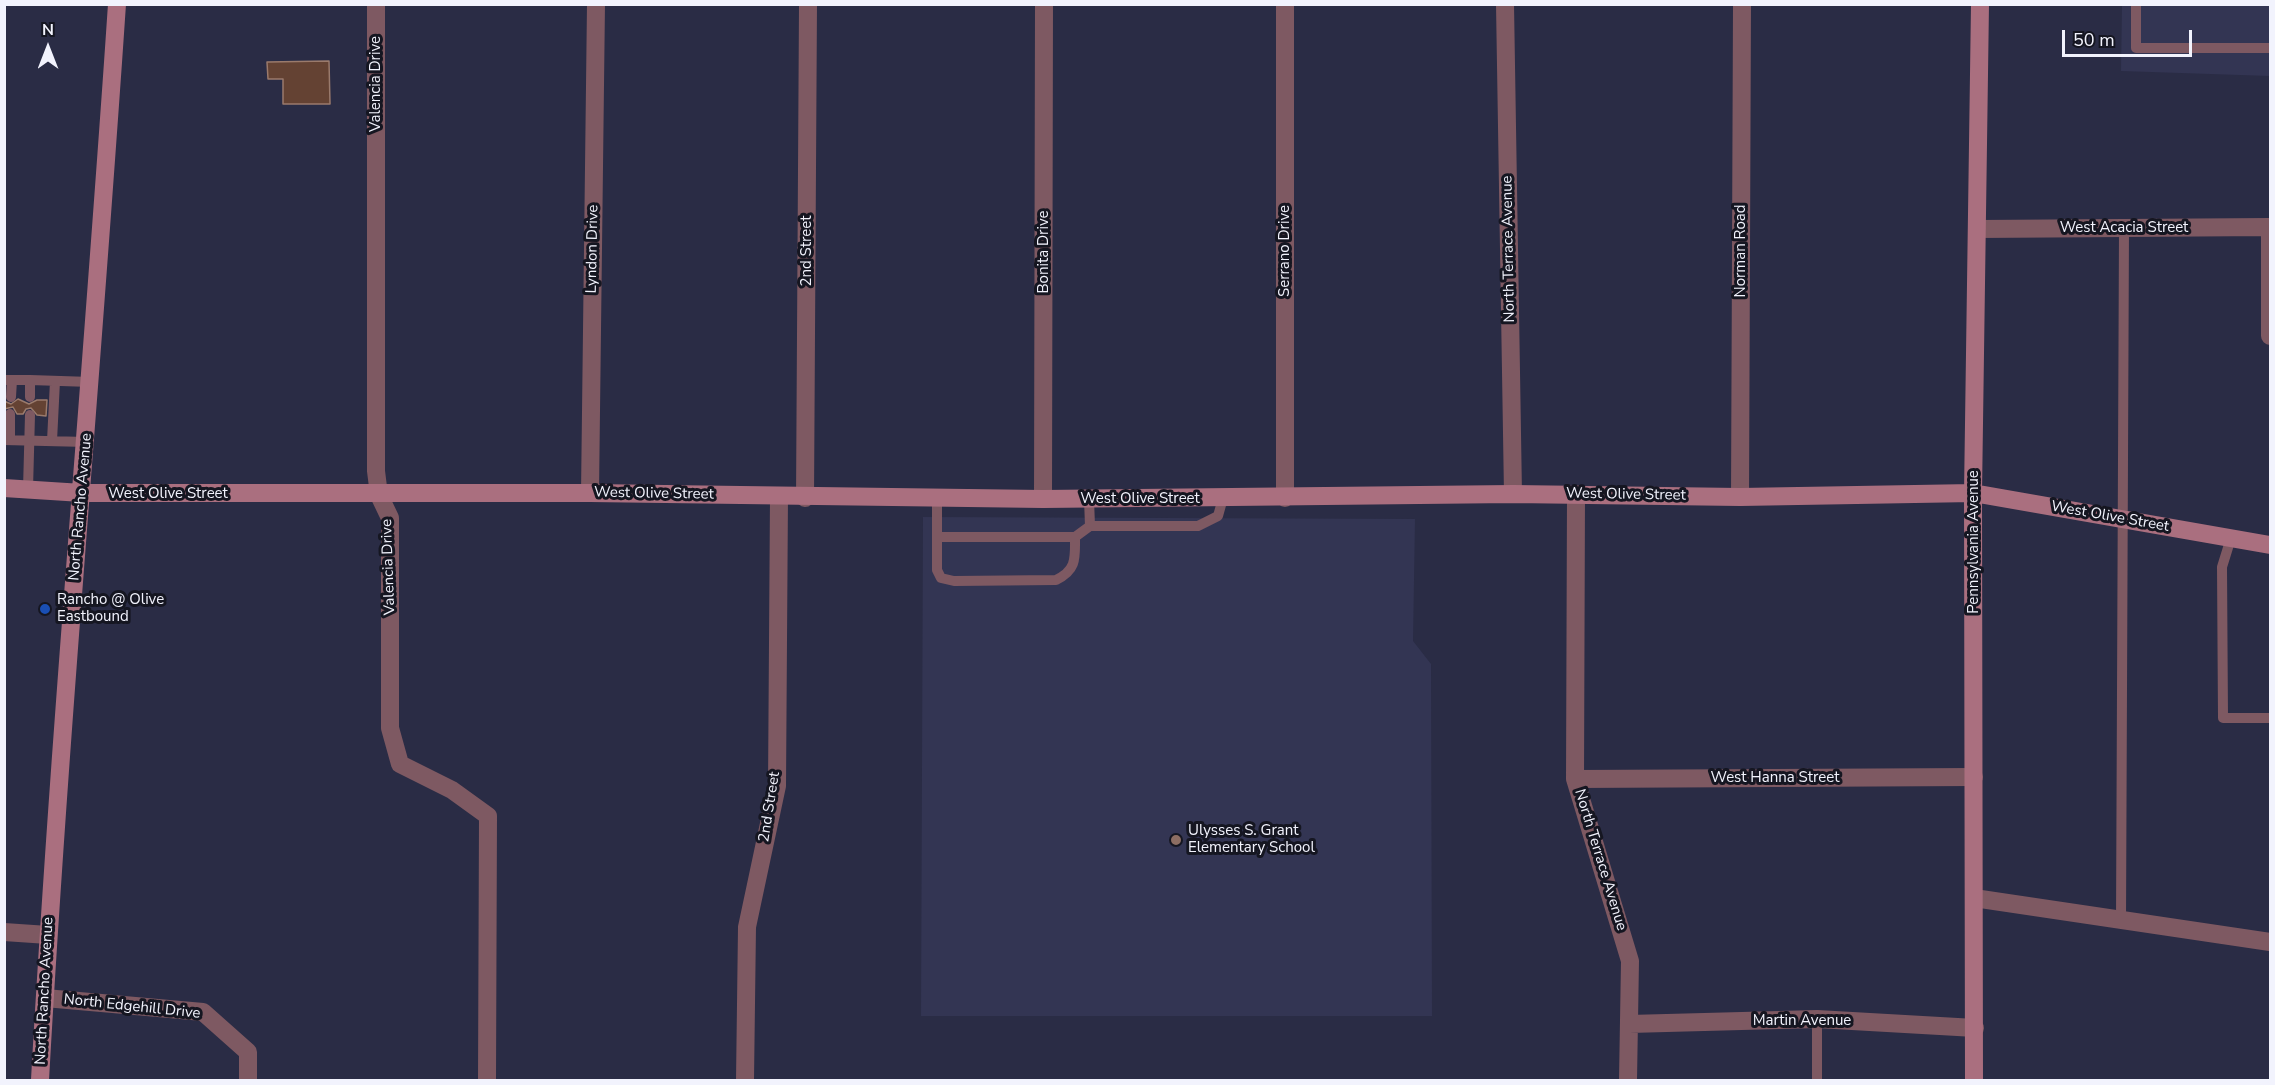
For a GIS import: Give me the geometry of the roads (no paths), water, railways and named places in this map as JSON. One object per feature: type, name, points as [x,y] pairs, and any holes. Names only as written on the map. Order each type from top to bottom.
[{"type":"street","name":"North Rancho Avenue","points":[[40,1080],[48,935],[87,442],[117,4]]},
{"type":"street","name":"Valencia Drive","points":[[376,4],[376,471],[380,495],[390,518],[390,729],[400,764],[452,790],[488,816],[487,1080]]},
{"type":"street","name":"Lyndon Drive","points":[[590,493],[596,4]]},
{"type":"street","name":"2nd Street","points":[[805,498],[808,4]]},
{"type":"street","name":"Bonita Drive","points":[[1043,499],[1044,4]]},
{"type":"street","name":"Serrano Drive","points":[[1285,4],[1285,498]]},
{"type":"street","name":"North Terrace Avenue","points":[[1505,4],[1513,494]]},
{"type":"street","name":"Norman Road","points":[[1740,497],[1742,4]]},
{"type":"street","name":"Pennsylvania Avenue","points":[[1974,1080],[1974,493],[1980,4]]},
{"type":"street","name":"West Acacia Street","points":[[1977,229],[2270,227]]},
{"type":"street","points":[[2270,227],[2271,336]]},
{"type":"street","name":"West Olive Street","points":[[4,488],[82,493],[380,495],[590,493],[805,498],[1043,499],[1513,494],[1740,497],[1974,493],[2271,545]]},
{"type":"street","name":"North Terrace Avenue","points":[[1576,494],[1575,780],[1630,961],[1628,1080]]},
{"type":"street","name":"2nd Street","points":[[745,1080],[747,927],[777,786],[779,496]]},
{"type":"street","name":"West Hanna Street","points":[[1575,780],[1974,777]]},
{"type":"street","points":[[1974,898],[2271,942]]},
{"type":"street","points":[[4,932],[48,935]]},
{"type":"street","name":"North Edgehill Drive","points":[[45,998],[203,1012],[248,1052],[248,1080]]},
{"type":"street","name":"Martin Avenue","points":[[1629,1024],[1817,1018],[1975,1028]]},
{"type":"lane","points":[[2136,4],[2136,48],[2271,48]]},
{"type":"lane","points":[[2121,920],[2124,228]]},
{"type":"lane","points":[[11,397],[8,380],[91,382]]},
{"type":"lane","points":[[30,380],[30,397]]},
{"type":"lane","points":[[52,441],[55,381]]},
{"type":"lane","points":[[10,414],[7,440],[87,442]]},
{"type":"lane","points":[[28,489],[30,415]]},
{"type":"lane","points":[[937,498],[937,570],[941,578],[954,581],[1056,580],[1068,574],[1075,565],[1075,537]]},
{"type":"lane","points":[[937,537],[1075,537],[1090,526],[1198,526],[1218,516],[1223,498]]},
{"type":"lane","points":[[1089,499],[1090,526]]},
{"type":"lane","points":[[2231,538],[2222,567],[2223,718],[2271,717]]},
{"type":"lane","points":[[1817,1018],[1817,1080]]},
{"type":"place","name":"Rancho @ Olive Eastbound","points":[[45,609]]},
{"type":"place","name":"Ulysses S. Grant Elementary School","points":[[1176,840]]}]
